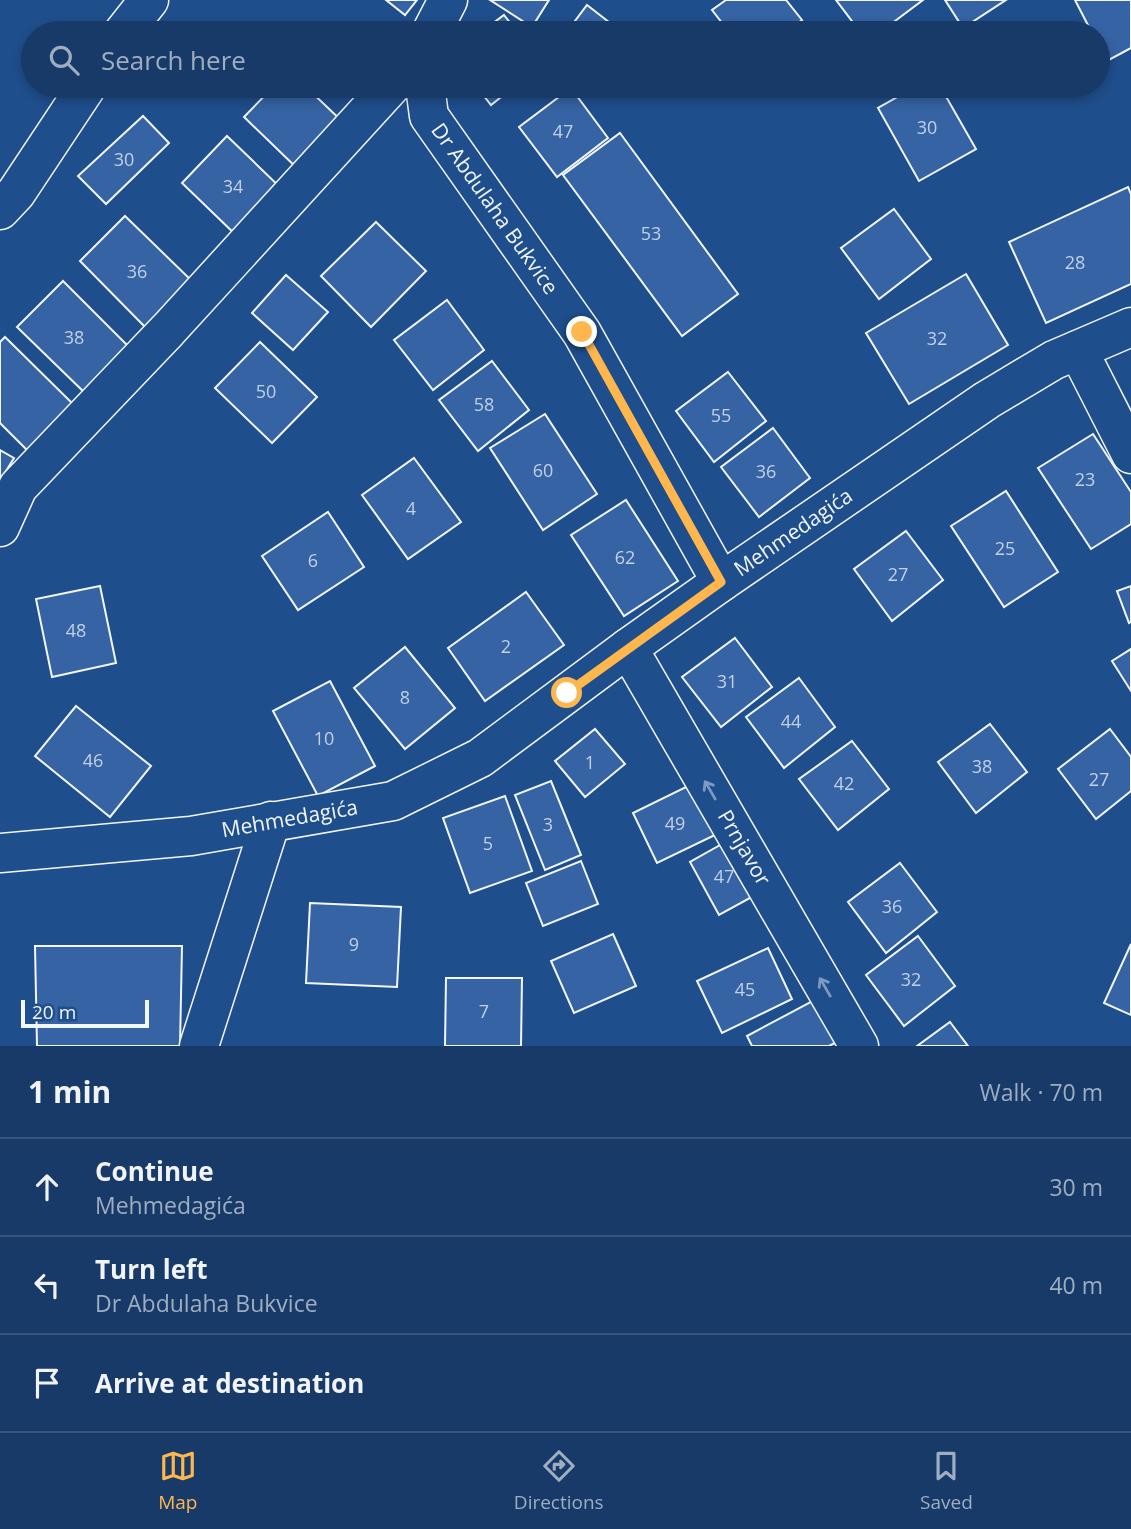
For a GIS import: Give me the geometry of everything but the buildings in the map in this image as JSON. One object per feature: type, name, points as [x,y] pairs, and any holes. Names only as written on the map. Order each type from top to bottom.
[{"type":"street","points":[[132,21],[149,0]]},
{"type":"street","points":[[437,21],[448,0]]},
{"type":"street","points":[[0,210],[16,193],[79,98]]},
{"type":"street","points":[[0,527],[18,487],[168,330],[380,98]]},
{"type":"street","name":"Dr Abdulaha Bukvice","points":[[427,98],[429,116],[582,332],[721,582]]},
{"type":"street","name":"Mehmedagića","points":[[0,853],[191,836],[393,801],[480,758],[721,582],[987,400],[1054,360],[1131,327]]},
{"type":"street","points":[[1078,350],[1131,454]]},
{"type":"street","name":"Prnjavor","points":[[628,648],[859,1046]]},
{"type":"street","points":[[199,1046],[271,821]]},
{"type":"route","points":[[567,693],[721,582],[582,332]]}]
